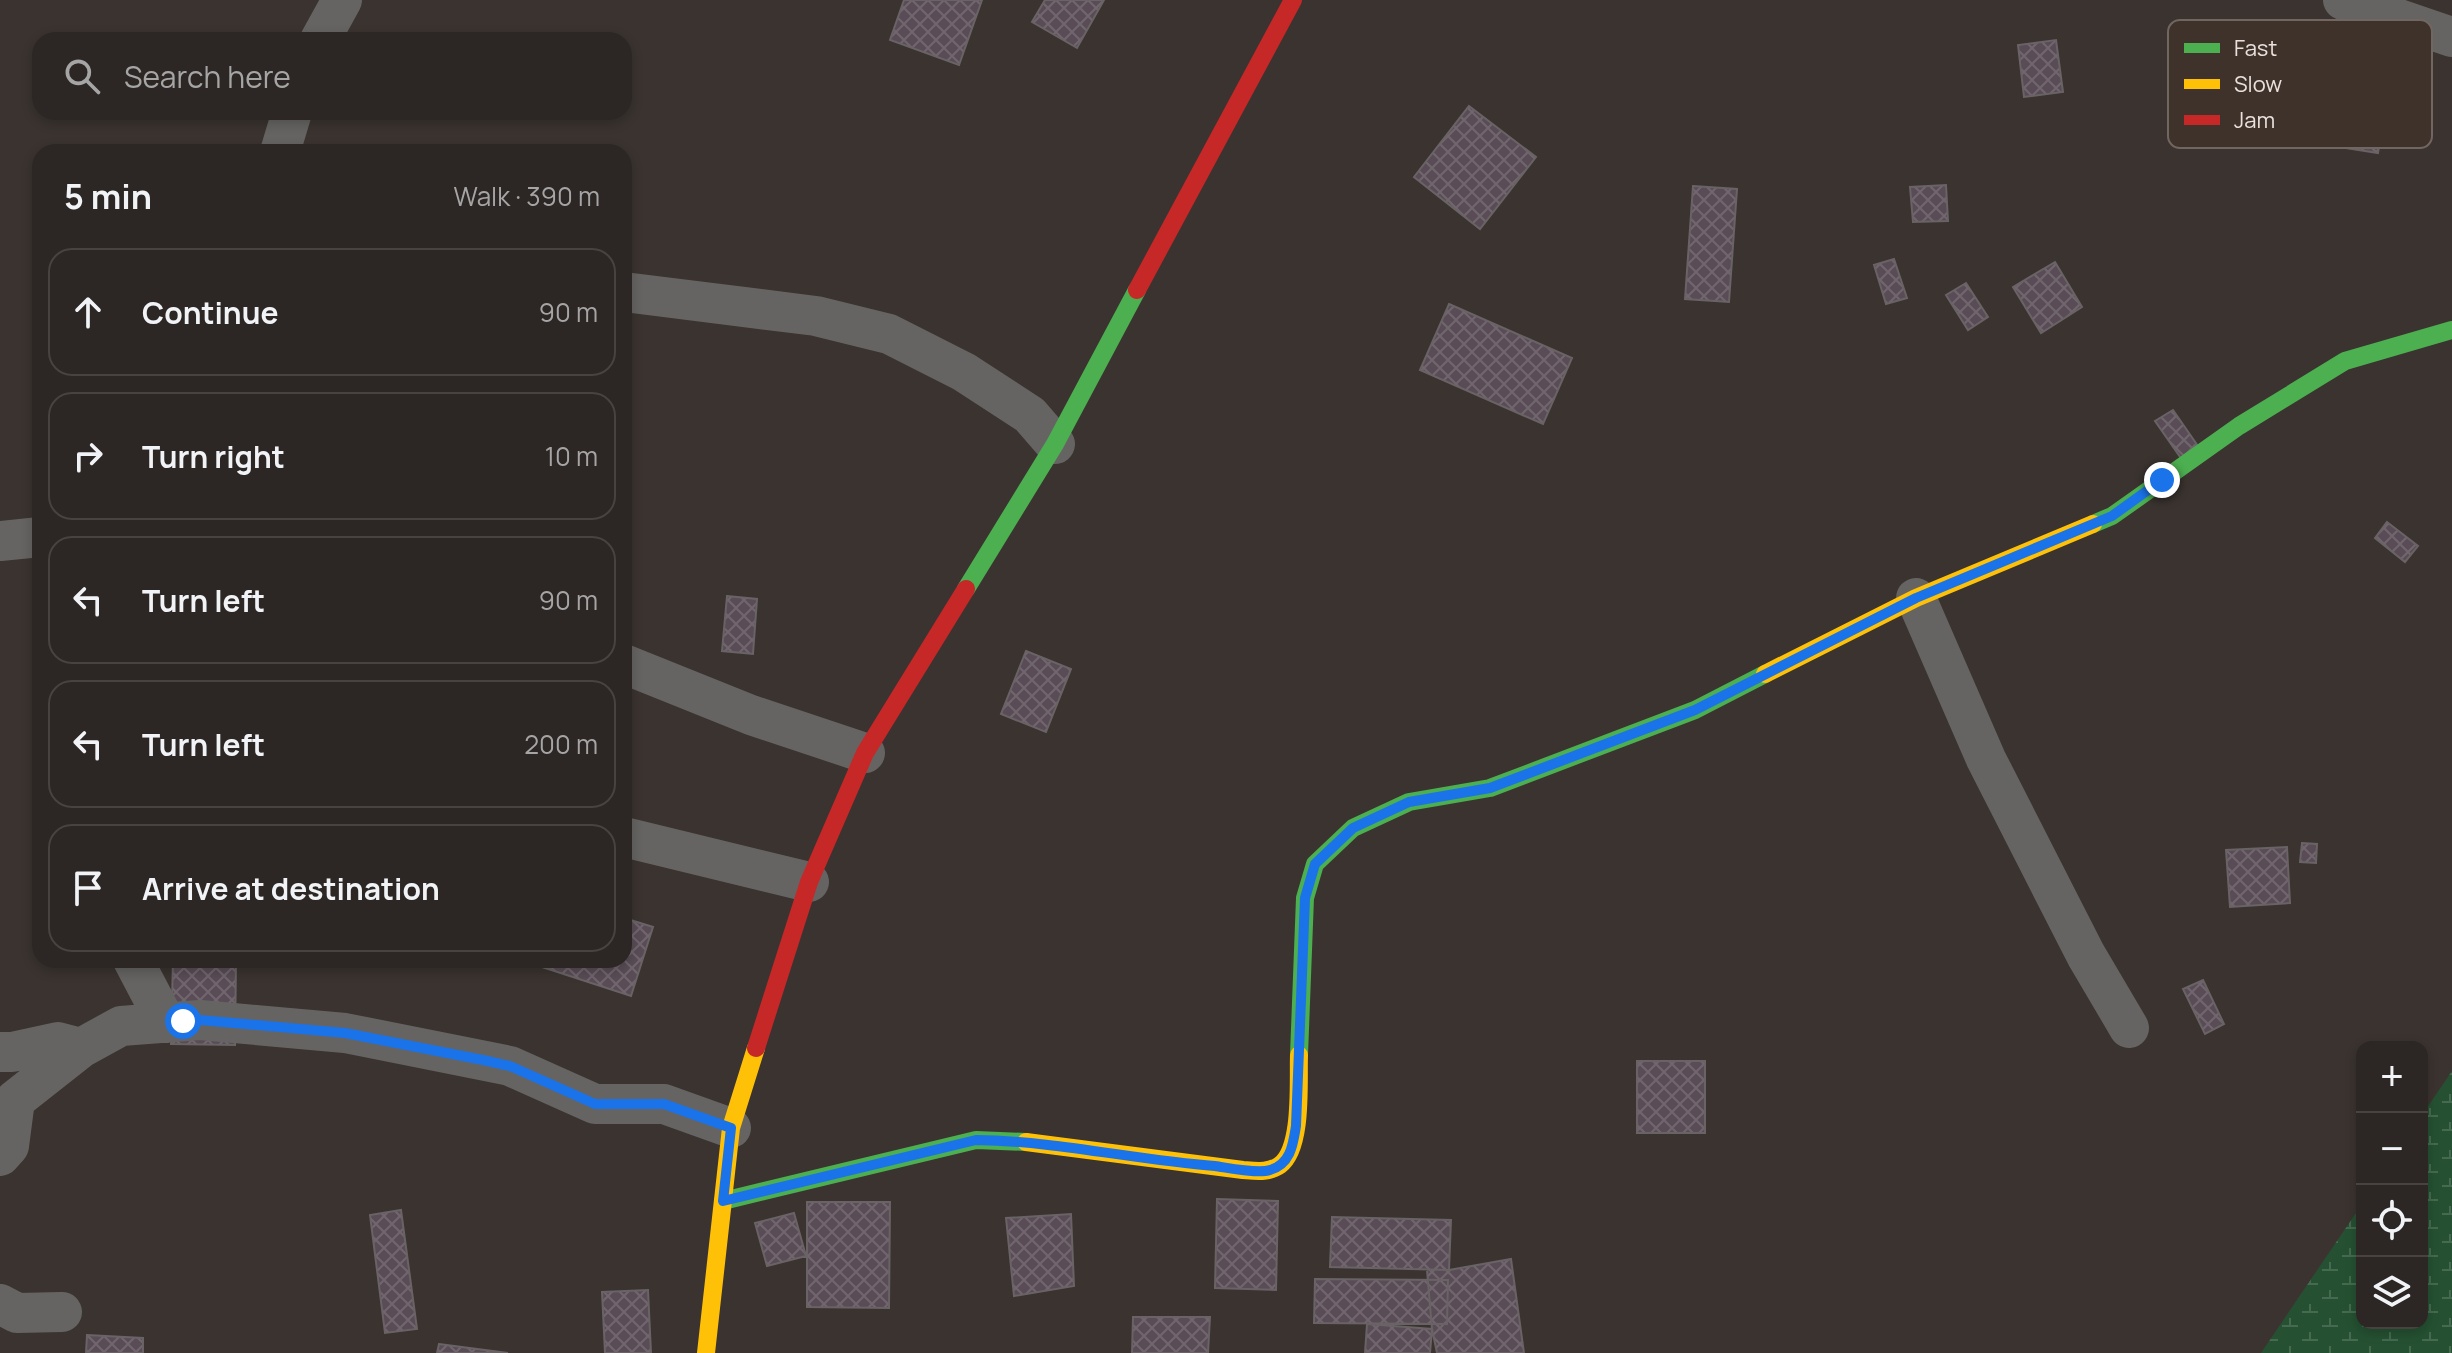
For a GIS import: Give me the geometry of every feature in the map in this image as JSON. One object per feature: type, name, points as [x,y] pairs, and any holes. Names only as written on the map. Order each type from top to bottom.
[{"type":"street","points":[[324,32],[342,0]]},
{"type":"street","points":[[706,1353],[731,1128],[809,882],[865,753],[1055,444],[1293,0]]},
{"type":"street","points":[[2343,0],[2402,20]]},
{"type":"street","points":[[2432,30],[2452,37]]},
{"type":"street","points":[[282,144],[290,120]]},
{"type":"street","points":[[632,293],[816,316],[889,334],[964,372],[1030,415],[1055,444]]},
{"type":"street","points":[[723,1201],[976,1140],[1018,1140],[1179,1164],[1269,1171],[1284,1163],[1292,1151],[1296,1126],[1305,898],[1315,864],[1353,828],[1409,802],[1490,788],[1695,710],[1916,598],[2112,516],[2239,426],[2345,361],[2452,330]]},
{"type":"street","points":[[0,541],[32,538]]},
{"type":"street","points":[[1916,598],[1986,759],[2086,955],[2129,1028]]},
{"type":"street","points":[[632,667],[751,715],[865,753]]},
{"type":"street","points":[[632,839],[809,882]]},
{"type":"street","points":[[137,968],[166,1023]]},
{"type":"street","points":[[0,1156],[9,1146],[15,1100],[81,1048],[121,1026],[200,1020],[345,1033],[510,1066],[595,1104],[664,1104],[731,1128]]},
{"type":"street","points":[[0,1052],[58,1042],[81,1048]]},
{"type":"street","points":[[0,1304],[17,1313],[62,1312]]},
{"type":"green space","points":[[2452,1071],[2452,1353],[2261,1353],[2356,1213],[2356,1329],[2428,1329],[2428,1106]]},
{"type":"building","points":[[904,0],[982,0],[959,65],[890,40]]},
{"type":"building","points":[[1045,0],[1104,0],[1077,48],[1032,22]]},
{"type":"building","points":[[2056,40],[2063,92],[2024,97],[2018,45]]},
{"type":"building","points":[[1469,106],[1536,157],[1480,229],[1414,177]]},
{"type":"building","points":[[2346,148],[2379,148],[2378,153]]},
{"type":"building","points":[[1946,185],[1948,221],[1913,222],[1910,187]]},
{"type":"building","points":[[1693,186],[1737,189],[1729,302],[1685,299]]},
{"type":"building","points":[[1894,259],[1907,298],[1886,304],[1874,265]]},
{"type":"building","points":[[2055,262],[2082,307],[2041,333],[2013,287]]},
{"type":"building","points":[[1966,283],[1988,317],[1968,330],[1946,295]]},
{"type":"building","points":[[1449,304],[1572,358],[1543,424],[1420,370]]},
{"type":"building","points":[[2173,410],[2200,449],[2183,461],[2155,421]]},
{"type":"building","points":[[2387,522],[2418,546],[2405,562],[2375,538]]},
{"type":"building","points":[[727,596],[757,599],[753,654],[722,651]]},
{"type":"building","points":[[1026,651],[1071,669],[1046,732],[1001,714]]},
{"type":"building","points":[[2302,843],[2317,844],[2316,863],[2300,862]]},
{"type":"building","points":[[2287,847],[2290,903],[2230,907],[2226,850]]},
{"type":"building","points":[[632,920],[653,927],[631,996],[545,968],[632,968]]},
{"type":"building","points":[[173,968],[236,968],[235,1045],[171,1044]]},
{"type":"building","points":[[2203,980],[2224,1024],[2205,1034],[2183,989]]},
{"type":"building","points":[[1637,1061],[1705,1061],[1705,1133],[1637,1133]]},
{"type":"building","points":[[1217,1199],[1278,1201],[1276,1290],[1215,1288]]},
{"type":"building","points":[[807,1202],[890,1202],[889,1308],[807,1307]]},
{"type":"building","points":[[401,1210],[417,1329],[385,1333],[370,1215]]},
{"type":"building","points":[[794,1213],[806,1256],[767,1266],[755,1223]]},
{"type":"building","points":[[1071,1214],[1074,1286],[1014,1296],[1006,1218]]},
{"type":"building","points":[[1332,1217],[1451,1220],[1449,1270],[1330,1267]]},
{"type":"building","points":[[1511,1259],[1524,1353],[1437,1353],[1427,1270],[1449,1270]]},
{"type":"building","points":[[1315,1279],[1448,1280],[1447,1324],[1314,1323]]},
{"type":"building","points":[[648,1290],[651,1353],[605,1353],[602,1292]]},
{"type":"building","points":[[1133,1317],[1210,1317],[1208,1353],[1132,1353]]},
{"type":"building","points":[[1367,1324],[1432,1329],[1430,1353],[1365,1353]]},
{"type":"building","points":[[87,1335],[143,1338],[143,1353],[86,1353]]},
{"type":"building","points":[[439,1344],[508,1353],[437,1353]]},
{"type":"traffic: fast","points":[[966,589],[1055,444],[1137,290]]},
{"type":"traffic: fast","points":[[2093,524],[2112,516],[2239,426],[2345,361],[2452,330]]},
{"type":"traffic: fast","points":[[1299,1055],[1305,898],[1315,864],[1353,828],[1409,802],[1490,788],[1695,710],[1765,674]]},
{"type":"traffic: fast","points":[[723,1201],[976,1140],[1026,1142]]},
{"type":"traffic: slow","points":[[1765,674],[1916,598],[2093,524]]},
{"type":"traffic: slow","points":[[706,1353],[731,1128],[756,1048]]},
{"type":"traffic: slow","points":[[1026,1142],[1243,1170],[1271,1169],[1280,1165],[1293,1144],[1298,1114],[1299,1055]]},
{"type":"traffic: jam","points":[[1137,290],[1293,0]]},
{"type":"traffic: jam","points":[[756,1048],[809,882],[865,753],[966,589]]},
{"type":"route","points":[[183,1021],[345,1033],[510,1066],[595,1104],[664,1104],[731,1128],[723,1201],[976,1140],[1018,1140],[1179,1164],[1269,1171],[1284,1163],[1292,1151],[1296,1126],[1305,898],[1315,864],[1353,828],[1409,802],[1490,788],[1695,710],[1916,598],[2112,516],[2162,480]]}]
